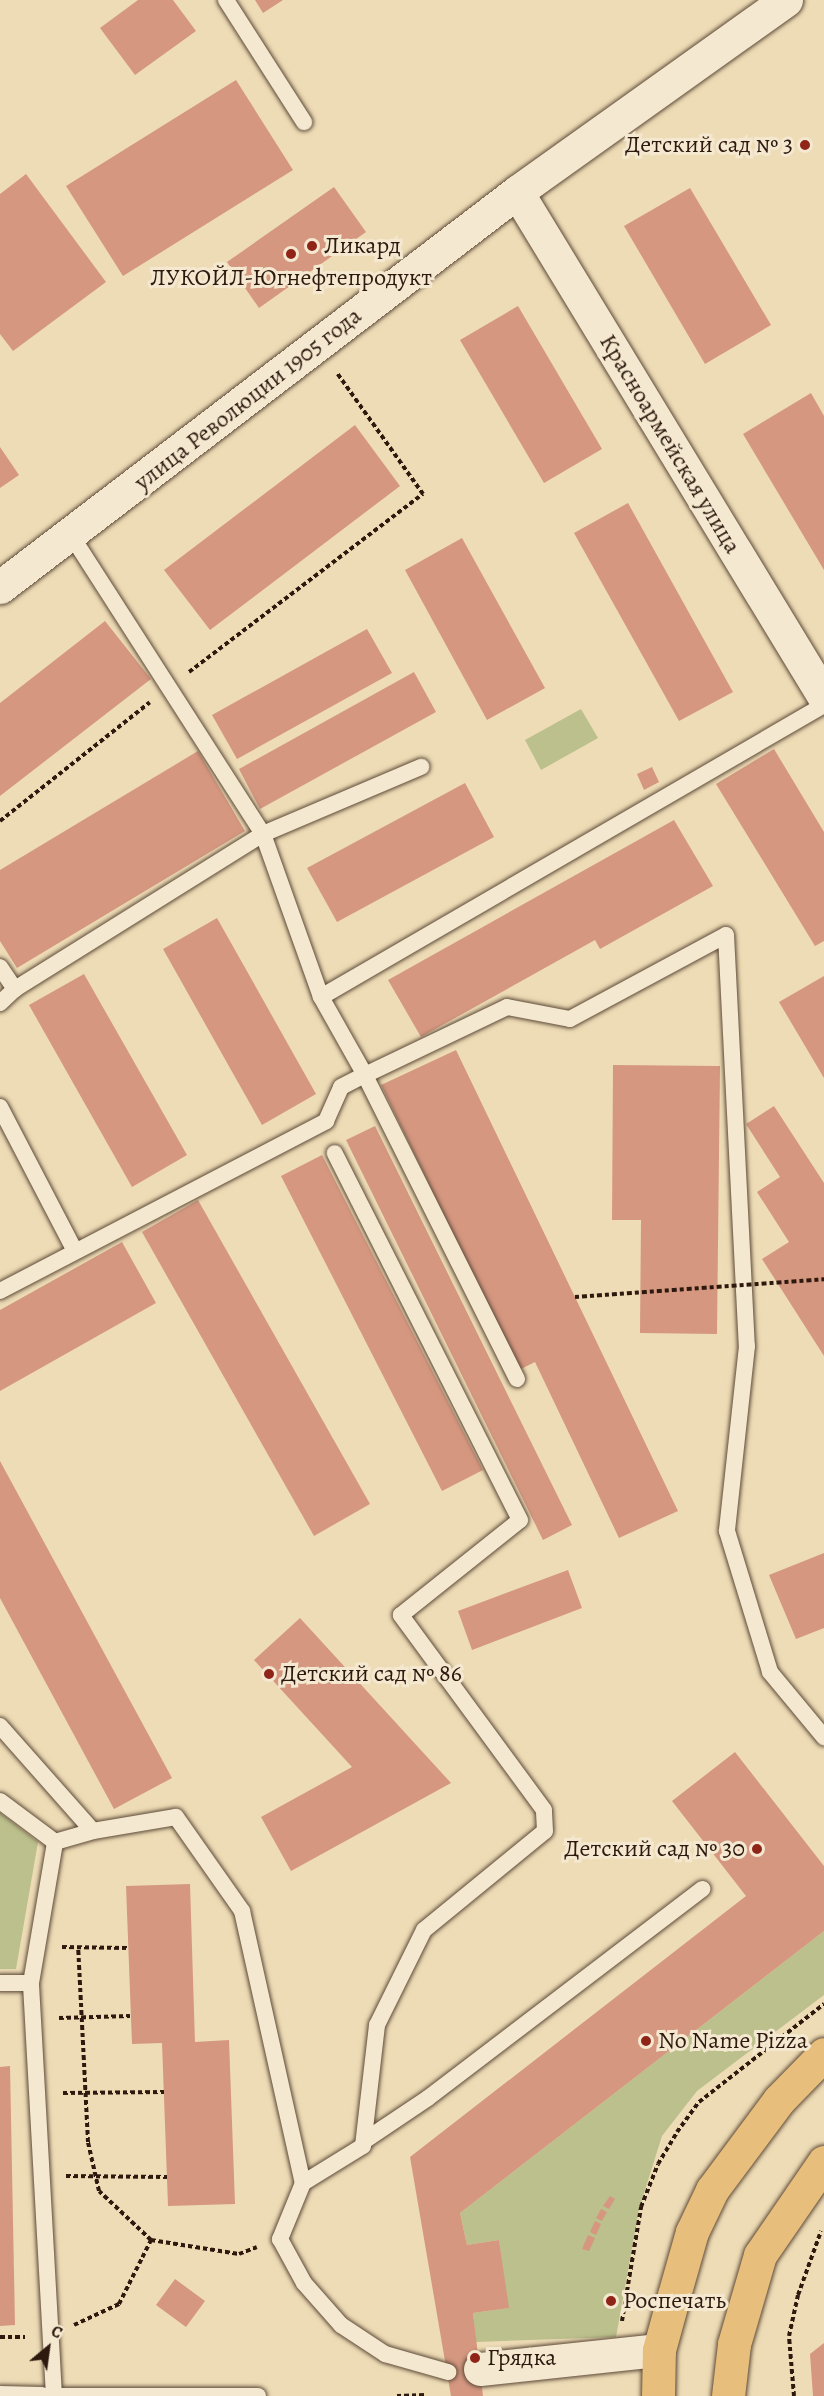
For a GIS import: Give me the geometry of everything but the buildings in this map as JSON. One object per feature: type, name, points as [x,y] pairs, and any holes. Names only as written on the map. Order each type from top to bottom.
[{"type":"main road","points":[[658,2396],[659,2350],[692,2232],[712,2190],[778,2100],[824,2055]]},
{"type":"main road","points":[[728,2396],[734,2344],[760,2255],[824,2162]]},
{"type":"street","name":"улица Революции 1905 года","points":[[0,587],[517,192],[786,0]]},
{"type":"street","name":"Красноармейская улица","points":[[517,192],[824,697]]},
{"type":"street","points":[[464,2370],[659,2350]]},
{"type":"lane","points":[[226,0],[304,122]]},
{"type":"lane","points":[[71,535],[262,834],[321,997],[365,1075],[517,1379]]},
{"type":"lane","points":[[321,997],[824,705]]},
{"type":"lane","points":[[0,1003],[15,989],[262,834],[421,767]]},
{"type":"lane","points":[[0,1291],[326,1121],[341,1087],[365,1075],[507,1007],[570,1019],[726,935],[747,1346],[727,1531],[770,1672],[824,1737]]},
{"type":"lane","points":[[0,968],[15,989]]},
{"type":"lane","points":[[0,1107],[75,1251]]},
{"type":"lane","points":[[303,2183],[363,2146],[376,2025],[424,1930],[545,1831],[544,1810],[401,1615],[520,1520],[335,1153]]},
{"type":"lane","points":[[0,1726],[93,1831]]},
{"type":"lane","points":[[0,1801],[55,1842]]},
{"type":"lane","points":[[55,1842],[93,1831],[176,1817],[242,1911],[303,2183],[280,2238],[304,2283],[341,2325],[385,2354],[464,2370]]},
{"type":"lane","points":[[54,2396],[31,1983],[55,1842]]},
{"type":"lane","points":[[364,2141],[428,2098],[702,1889]]},
{"type":"lane","points":[[0,1983],[31,1983]]},
{"type":"lane","points":[[0,2394],[258,2396]]},
{"type":"path","points":[[0,821],[168,687],[423,494],[318,345]]},
{"type":"path","points":[[575,1297],[824,1279]]},
{"type":"path","points":[[37,1946],[128,1948]]},
{"type":"path","points":[[78,1947],[88,2142],[99,2191],[151,2240],[239,2254],[280,2238]]},
{"type":"path","points":[[818,2009],[824,2004]]},
{"type":"path","points":[[33,2019],[130,2016]]},
{"type":"path","points":[[37,2093],[164,2092]]},
{"type":"path","points":[[41,2176],[167,2177]]},
{"type":"path","points":[[794,2396],[789,2336],[798,2295],[824,2227]]},
{"type":"path","points":[[49,2337],[119,2304],[151,2240]]},
{"type":"green space","points":[[581,709],[598,738],[541,770],[525,740]]},
{"type":"green space","points":[[0,1813],[38,1842],[16,1969],[0,1969]]},
{"type":"green space","points":[[824,1931],[824,1995],[697,2091],[662,2136],[639,2209],[616,2337],[476,2342],[473,2313],[508,2308],[499,2240],[467,2245],[460,2213]]},
{"type":"place","name":"Детский сад № 3","points":[[805,145]]},
{"type":"place","name":"Ликард","points":[[312,246]]},
{"type":"place","name":"ЛУКОЙЛ-Югнефтепродукт","points":[[291,254]]},
{"type":"place","name":"Детский сад № 86","points":[[269,1674]]},
{"type":"place","name":"Детский сад № 30","points":[[757,1849]]},
{"type":"place","name":"No Name Pizza","points":[[646,2041]]},
{"type":"place","name":"Роспечать","points":[[611,2301]]},
{"type":"place","name":"Грядка","points":[[475,2358]]}]
